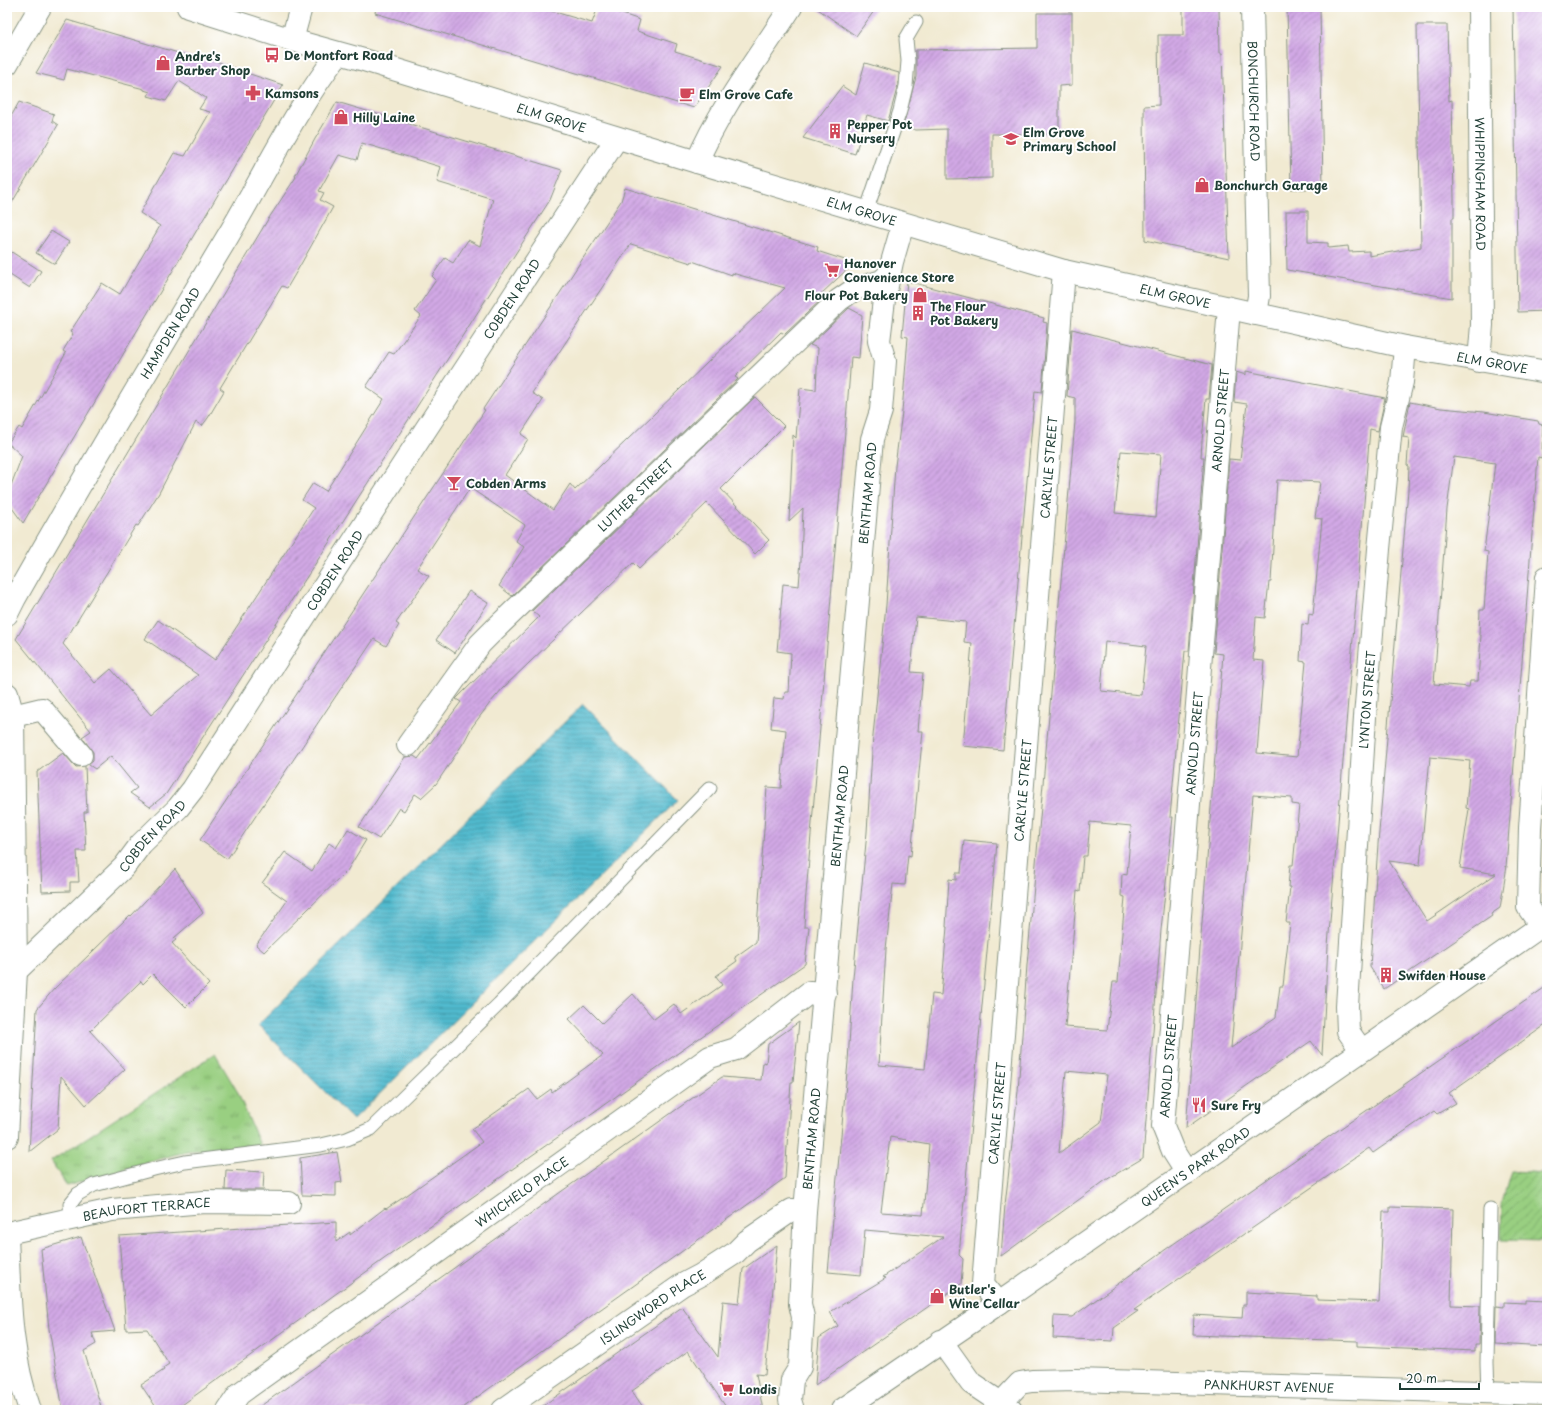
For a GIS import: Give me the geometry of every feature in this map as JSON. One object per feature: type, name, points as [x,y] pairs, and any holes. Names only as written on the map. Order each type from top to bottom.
[{"type":"street","points":[[7,64],[40,7]]},
{"type":"street","name":"ELM GROVE","points":[[188,7],[338,54],[364,60],[617,138],[1064,271],[1405,346],[1547,372]]},
{"type":"street","points":[[292,40],[301,7]]},
{"type":"street","points":[[697,162],[706,142],[741,84],[792,7]]},
{"type":"street","name":"BONCHURCH ROAD","points":[[1252,7],[1259,296],[1256,314]]},
{"type":"street","name":"WHIPPINGHAM ROAD","points":[[1479,7],[1482,318],[1479,360]]},
{"type":"street","name":"HAMPDEN ROAD","points":[[7,614],[14,598],[99,451],[249,200],[317,82],[338,54]]},
{"type":"street","name":"COBDEN ROAD","points":[[16,971],[124,867],[141,844],[178,808],[193,789],[426,429],[617,138]]},
{"type":"street","name":"BENTHAM ROAD","points":[[793,1410],[790,1400],[792,1380],[800,1367],[803,1317],[800,1304],[805,1211],[872,439],[881,411],[885,361],[879,341],[889,274],[903,224]]},
{"type":"street","name":"CARLYLE STREET","points":[[999,1303],[983,1284],[1064,271]]},
{"type":"street","name":"LUTHER STREET","points":[[408,745],[480,644],[495,629],[839,300],[855,289],[882,281],[889,274]]},
{"type":"street","name":"ARNOLD STREET","points":[[1187,1173],[1173,1151],[1163,1126],[1229,308]]},
{"type":"street","name":"LYNTON STREET","points":[[1361,1050],[1348,1031],[1349,975],[1365,716],[1391,427],[1402,382],[1405,346]]},
{"type":"street","points":[[1544,924],[1528,908],[1530,828],[1547,577]]},
{"type":"street","points":[[7,694],[14,716],[12,868],[16,971],[9,1068],[7,1137]]},
{"type":"street","points":[[14,716],[42,709],[80,755]]},
{"type":"street","name":"QUEEN'S PARK ROAD","points":[[842,1410],[1187,1173],[1361,1050],[1544,924]]},
{"type":"street","name":"WHICHELO PLACE","points":[[228,1410],[239,1394],[710,1057],[736,1049],[810,992],[825,993]]},
{"type":"street","name":"BEAUFORT TERRACE","points":[[7,1233],[112,1210],[204,1202],[289,1204]]},
{"type":"street","name":"ISLINGWORD PLACE","points":[[503,1410],[682,1285],[734,1253],[747,1241],[792,1210],[805,1211]]},
{"type":"street","points":[[7,1236],[12,1337],[21,1384],[30,1410]]},
{"type":"street","points":[[941,1341],[971,1383],[1006,1407]]},
{"type":"street","name":"PANKHURST AVENUE","points":[[1006,1407],[1020,1383],[1032,1381],[1076,1380],[1547,1394]]},
{"type":"lane","points":[[866,212],[879,169],[900,111],[906,86],[908,61],[906,39],[916,22]]},
{"type":"lane","points":[[71,1218],[70,1204],[78,1194],[94,1185],[185,1162],[321,1145],[347,1139],[371,1129],[499,1004],[710,788]]},
{"type":"lane","points":[[1488,1393],[1487,1364],[1490,1210]]},
{"type":"green space","points":[[215,1054],[237,1091],[260,1145],[187,1151],[67,1186],[51,1161]]},
{"type":"green space","points":[[1511,1171],[1547,1173],[1547,1241],[1501,1240],[1502,1202]]},
{"type":"water","points":[[583,704],[678,800],[353,1120],[258,1025]]},
{"type":"building","points":[[376,7],[538,7],[592,23],[598,7],[602,7],[640,20],[637,31],[677,44],[675,51],[723,66],[694,108],[375,13]]},
{"type":"building","points":[[815,7],[877,7],[856,36]]},
{"type":"building","points":[[1183,7],[1219,7],[1229,258],[1145,240],[1144,106],[1159,105],[1158,35],[1183,35]]},
{"type":"building","points":[[1287,7],[1320,7],[1323,189],[1291,189]]},
{"type":"building","points":[[1513,7],[1547,7],[1547,311],[1518,312]]},
{"type":"building","points":[[1037,13],[1072,13],[1072,85],[1059,86],[1059,134],[992,134],[992,178],[947,179],[947,129],[916,130],[903,126],[916,77],[916,50],[1037,48]]},
{"type":"building","points":[[67,20],[202,60],[203,56],[283,85],[23,523],[7,501],[7,492],[10,488],[22,456],[8,443],[19,427],[22,429],[66,353],[63,351],[73,334],[70,332],[102,283],[120,294],[160,226],[140,213],[174,153],[185,156],[210,112],[199,109],[206,98],[179,81],[166,101],[148,96],[150,92],[144,89],[67,69],[64,80],[36,73]]},
{"type":"building","points":[[1417,25],[1447,25],[1449,101],[1452,100],[1454,198],[1454,218],[1452,218],[1452,298],[1287,270],[1286,211],[1308,211],[1308,242],[1328,243],[1328,248],[1348,246],[1349,252],[1369,251],[1369,256],[1421,247]]},
{"type":"building","points":[[865,63],[899,73],[898,85],[888,121],[867,115],[855,154],[803,138],[842,86],[856,95]]},
{"type":"building","points":[[19,102],[54,114],[52,121],[58,125],[7,211],[7,124]]},
{"type":"building","points":[[337,102],[562,170],[550,200],[369,481],[166,794],[150,807],[130,793],[137,788],[111,756],[95,769],[89,765],[93,760],[93,752],[82,737],[91,731],[16,639],[267,221],[296,177],[295,176]],"holes":[[[362,143],[441,167],[437,182],[493,199],[480,246],[468,240],[453,263],[445,258],[432,276],[436,280],[415,311],[421,316],[394,354],[389,352],[366,387],[384,399],[326,491],[313,483],[302,500],[314,508],[215,660],[158,620],[145,639],[198,675],[151,715],[111,669],[95,683],[63,644],[136,525],[138,526],[159,493],[196,422],[202,426],[208,418],[224,391],[220,388],[282,286],[287,288],[301,264],[333,207],[320,200],[324,193],[319,191],[339,155],[357,160]]]},
{"type":"building","points":[[625,188],[818,247],[817,251],[854,263],[821,294],[825,296],[785,334],[781,332],[735,377],[738,379],[512,596],[499,586],[524,547],[516,541],[525,525],[470,488],[417,569],[429,576],[396,623],[399,625],[386,646],[374,639],[227,859],[200,840],[485,410],[483,409],[621,201]],"holes":[[[631,244],[691,263],[692,261],[732,275],[732,273],[785,288],[575,490],[570,484],[553,510],[505,475],[528,439],[521,434],[543,400],[532,393]]]},
{"type":"building","points":[[51,231],[69,242],[55,264],[36,253]]},
{"type":"building","points":[[7,249],[41,271],[30,288],[7,273]]},
{"type":"building","points":[[907,281],[1044,318],[1043,322],[1047,323],[1042,392],[1035,391],[1003,750],[963,746],[972,643],[964,642],[966,622],[916,617],[911,672],[923,673],[918,731],[923,731],[911,856],[908,855],[905,885],[893,884],[886,949],[879,1065],[925,1069],[932,994],[941,995],[947,927],[949,879],[956,880],[956,873],[961,873],[964,840],[997,843],[959,1255],[963,1259],[961,1284],[815,1385],[819,1338],[838,1326],[830,1312],[886,1278],[883,1277],[943,1237],[865,1230],[861,1275],[828,1272],[848,1062],[853,978],[867,832],[873,736],[886,605],[895,466],[902,412],[908,337],[902,336]],"holes":[[[890,1137],[929,1144],[923,1215],[881,1212]]]},
{"type":"building","points":[[849,308],[862,315],[859,358],[851,357],[805,906],[804,927],[809,927],[805,964],[384,1259],[175,1410],[158,1410],[141,1385],[164,1370],[163,1368],[169,1364],[147,1329],[126,1330],[119,1236],[336,1222],[336,1242],[350,1232],[350,1235],[385,1208],[386,1209],[407,1195],[482,1142],[472,1129],[529,1089],[537,1099],[551,1089],[552,1092],[603,1055],[569,1019],[584,1005],[602,1023],[633,994],[654,1019],[674,1004],[681,1014],[722,985],[716,976],[737,961],[735,957],[756,942],[767,787],[781,788],[786,730],[771,728],[774,698],[784,699],[785,692],[789,692],[791,653],[777,651],[783,584],[799,586],[801,560],[803,508],[789,521],[793,435],[796,438],[800,388],[816,390],[818,348],[810,345]]},
{"type":"building","points":[[1072,329],[1212,365],[1209,399],[1206,399],[1202,441],[1201,457],[1204,457],[1189,651],[1185,651],[1170,817],[1173,817],[1161,930],[1143,1158],[1106,1180],[1001,1256],[1005,1205],[1018,1091],[1027,965],[1075,422],[1075,398],[1067,396]],"holes":[[[1121,451],[1161,454],[1156,517],[1115,513]],[[1105,641],[1146,646],[1141,695],[1101,691]],[[1090,822],[1131,826],[1127,875],[1122,874],[1121,896],[1125,897],[1118,982],[1113,982],[1107,1030],[1065,1027],[1077,891],[1080,892],[1083,856],[1087,856]],[[1066,1071],[1107,1075],[1101,1122],[1059,1153]]]},
{"type":"building","points":[[1246,371],[1385,398],[1378,431],[1370,429],[1328,946],[1322,1055],[1311,1041],[1186,1128],[1223,654],[1214,653],[1229,459],[1240,460],[1247,404],[1234,402],[1236,372],[1246,375]],"holes":[[[1277,480],[1320,482],[1315,518],[1322,519],[1313,615],[1309,614],[1308,625],[1302,624],[1300,661],[1306,662],[1297,757],[1257,753],[1264,661],[1253,660],[1256,617],[1265,618],[1269,582],[1271,582]],[[1253,795],[1292,798],[1292,804],[1299,805],[1293,865],[1290,865],[1288,887],[1290,887],[1286,923],[1290,923],[1283,986],[1280,986],[1276,1017],[1231,1048]]]},
{"type":"building","points":[[755,397],[784,426],[721,489],[769,540],[755,554],[707,503],[639,569],[633,563],[503,688],[472,727],[464,742],[436,784],[421,798],[415,794],[404,811],[399,808],[379,839],[359,827],[405,757],[414,756],[418,759],[461,702],[456,699],[539,617],[532,611]]},
{"type":"building","points":[[1410,402],[1441,408],[1484,412],[1538,421],[1539,424],[1543,425],[1542,458],[1538,457],[1506,867],[1507,866],[1500,908],[1491,914],[1492,916],[1384,989],[1370,967],[1378,844],[1408,490],[1409,466],[1407,465],[1409,438],[1403,437]],"holes":[[[1454,457],[1495,463],[1484,551],[1488,552],[1484,610],[1480,610],[1479,635],[1481,635],[1478,681],[1470,681],[1469,687],[1434,684],[1447,509]],[[1430,757],[1470,761],[1466,808],[1469,809],[1460,868],[1496,874],[1427,921],[1389,861],[1420,865]]]},
{"type":"building","points":[[469,591],[488,603],[455,653],[436,640]]},
{"type":"building","points":[[63,753],[76,767],[85,766],[87,812],[84,812],[86,851],[77,851],[79,882],[70,882],[70,891],[42,892],[37,772]]},
{"type":"building","points":[[348,829],[366,840],[347,871],[264,952],[256,945],[287,901],[262,883],[285,852],[312,871],[329,843],[336,848]]},
{"type":"building","points":[[175,869],[203,913],[174,938],[176,940],[172,943],[209,984],[186,1007],[153,974],[143,984],[141,981],[90,1031],[125,1069],[86,1105],[61,1076],[58,1129],[29,1152],[37,1009],[54,989],[130,915],[131,916]]},
{"type":"building","points":[[1547,986],[1547,1024],[1449,1093],[1456,1103],[1437,1114],[1434,1111],[1373,1153],[1369,1148],[1193,1269],[1134,1310],[1138,1311],[1114,1328],[1113,1341],[1053,1338],[1054,1316],[1072,1317],[1169,1247]]},
{"type":"building","points":[[799,1022],[793,1082],[791,1082],[785,1178],[459,1410],[255,1410],[722,1077],[761,1080],[763,1062],[766,1063],[768,1044]]},
{"type":"building","points":[[337,1152],[342,1182],[336,1183],[336,1196],[302,1195],[300,1158]]},
{"type":"building","points":[[226,1170],[264,1172],[263,1190],[225,1190]]},
{"type":"building","points":[[1390,1207],[1453,1209],[1451,1305],[1480,1306],[1479,1344],[1475,1344],[1475,1351],[1357,1346],[1357,1341],[1193,1335],[1194,1315],[1242,1318],[1243,1305],[1246,1305],[1246,1292],[1317,1296],[1317,1300],[1379,1302],[1383,1212],[1390,1212]]},
{"type":"building","points":[[81,1237],[115,1331],[92,1333],[96,1344],[84,1351],[102,1410],[63,1410],[49,1329],[41,1249]]},
{"type":"building","points":[[777,1245],[765,1375],[756,1374],[763,1410],[728,1410],[688,1351],[632,1391],[645,1410],[537,1410],[682,1307],[718,1357],[723,1301],[739,1303],[743,1269]]},
{"type":"building","points":[[1525,1300],[1547,1301],[1546,1347],[1495,1344],[1496,1306],[1504,1307],[1504,1302],[1525,1303]]},
{"type":"place","name":"De Montfort Road","points":[[272,55]]},
{"type":"place","name":"Andre's Barber Shop","points":[[163,63]]},
{"type":"place","name":"Kamsons","points":[[253,93]]},
{"type":"place","name":"Elm Grove Cafe","points":[[687,94]]},
{"type":"place","name":"Hilly Laine","points":[[341,117]]},
{"type":"place","name":"Pepper Pot Nursery","points":[[835,131]]},
{"type":"place","name":"Elm Grove Primary School","points":[[1011,139]]},
{"type":"place","name":"Bonchurch Garage","points":[[1202,185]]},
{"type":"place","name":"Hanover Convenience Store","points":[[832,270]]},
{"type":"place","name":"Flour Pot Bakery","points":[[920,295]]},
{"type":"place","name":"The Flour Pot Bakery","points":[[918,313]]},
{"type":"place","name":"Cobden Arms","points":[[454,483]]},
{"type":"place","name":"Swifden House","points":[[1386,975]]},
{"type":"place","name":"Sure Fry","points":[[1199,1105]]},
{"type":"place","name":"Butler's Wine Cellar","points":[[937,1296]]},
{"type":"place","name":"Londis","points":[[727,1389]]}]
